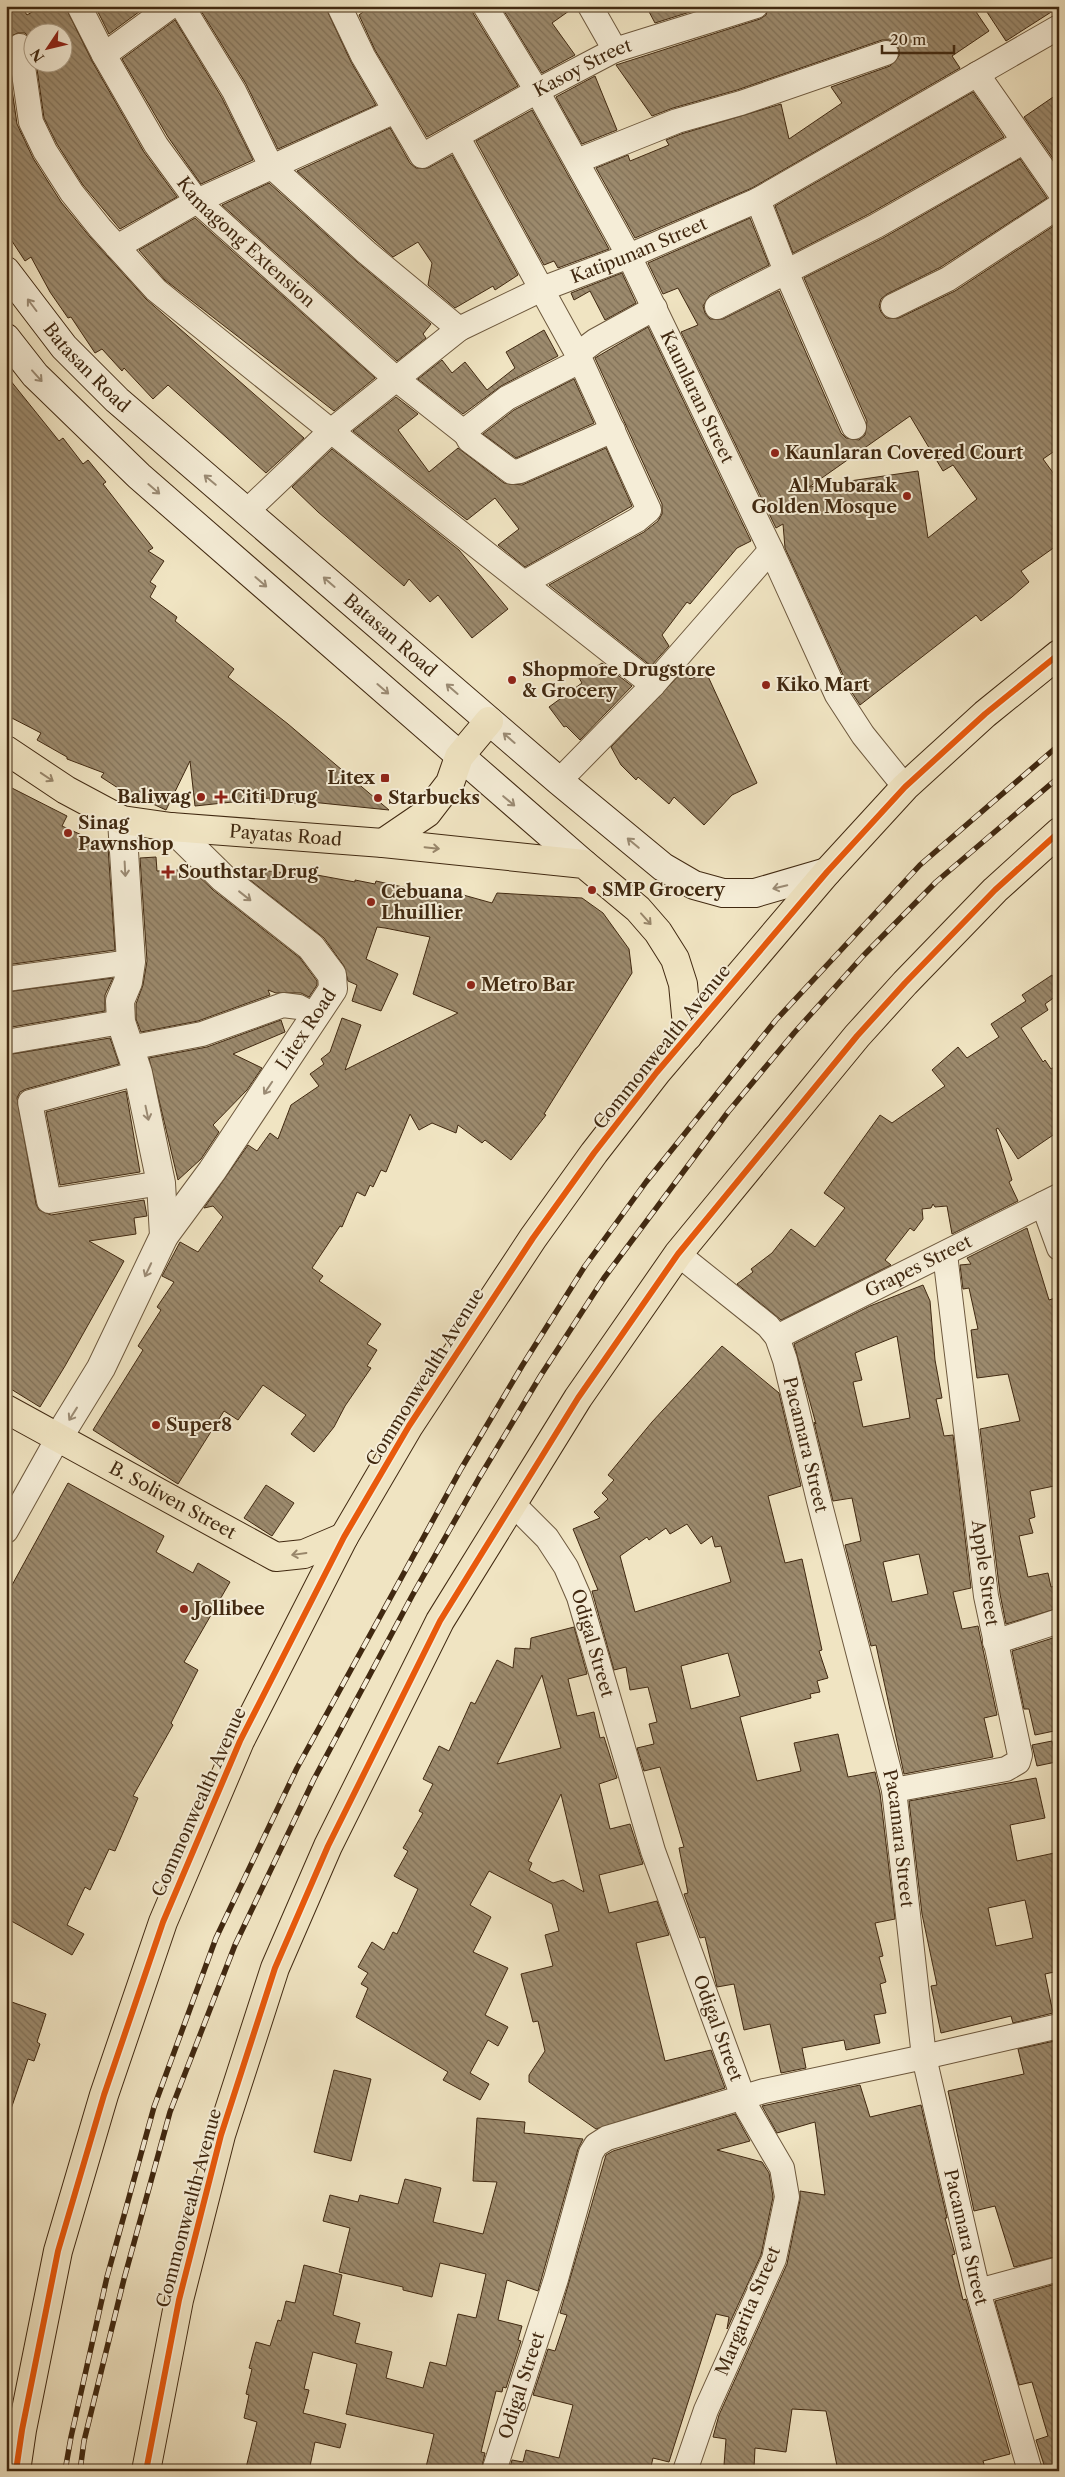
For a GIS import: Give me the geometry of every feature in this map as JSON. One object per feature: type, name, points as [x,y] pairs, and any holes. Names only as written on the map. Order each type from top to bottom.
[{"type":"main road","name":"Batasan Road","points":[[6,271],[64,347],[124,406],[559,781],[663,867],[694,885],[723,893],[755,893],[827,872]]},
{"type":"main road","points":[[6,338],[35,375],[133,470],[459,757],[638,909],[658,932],[675,959],[683,984],[688,1036]]},
{"type":"main road","name":"Commonwealth Avenue","points":[[16,2471],[22,2430],[58,2251],[104,2095],[163,1922],[240,1741],[344,1537],[409,1426],[533,1238],[594,1154],[688,1036],[827,872],[905,787],[985,714],[1059,654]]},
{"type":"main road","points":[[383,843],[427,813],[450,783],[459,757],[489,721]]},
{"type":"main road","name":"Payatas Road","points":[[6,750],[66,790],[122,820],[171,827],[383,843],[584,864]]},
{"type":"main road","points":[[122,820],[130,962],[128,982],[120,1001],[125,1035],[138,1073],[161,1183],[164,1236]]},
{"type":"main road","name":"Litex Road","points":[[58,1438],[101,1368],[164,1236],[212,1170],[333,989],[332,976],[316,952],[204,862],[171,827]]},
{"type":"main road","name":"Commonwealth Avenue","points":[[146,2471],[179,2300],[214,2162],[274,1968],[328,1846],[440,1620],[578,1398],[678,1254],[887,1003],[955,929],[1059,832]]},
{"type":"main road","name":"B. Soliven Street","points":[[6,1409],[276,1557],[304,1554],[344,1537]]},
{"type":"street","name":"Kamagong Extension","points":[[79,6],[104,55],[156,145],[197,201],[395,378],[466,434],[469,440],[512,472],[520,471],[613,430]]},
{"type":"street","points":[[104,55],[171,6]]},
{"type":"street","points":[[182,6],[234,91],[271,166],[366,252],[459,329]]},
{"type":"street","points":[[117,247],[197,201],[394,111],[362,56],[339,6]]},
{"type":"street","name":"Kaunlaran Street","points":[[485,6],[578,161],[629,256],[771,550],[837,695],[863,735],[905,787]]},
{"type":"street","points":[[590,6],[615,50]]},
{"type":"street","name":"Kasoy Street","points":[[394,111],[422,156],[537,91],[615,50],[695,15],[756,6]]},
{"type":"street","name":"Katipunan Street","points":[[247,511],[330,431],[459,329],[542,289],[629,256],[758,200],[1059,26]]},
{"type":"street","points":[[20,46],[31,122],[45,151],[72,193],[156,290],[330,431],[654,685]]},
{"type":"street","points":[[578,161],[677,121],[759,97],[886,53]]},
{"type":"street","points":[[977,74],[1059,191]]},
{"type":"street","points":[[457,136],[579,357],[649,510],[637,520],[524,583]]},
{"type":"street","points":[[717,307],[786,274],[876,226],[1023,142]]},
{"type":"street","points":[[758,200],[786,274],[854,427]]},
{"type":"street","points":[[893,306],[948,279],[1059,206]]},
{"type":"street","points":[[466,434],[467,428],[507,398],[574,364],[595,341],[655,308]]},
{"type":"street","points":[[559,781],[654,685],[771,550]]},
{"type":"street","points":[[6,979],[130,962]]},
{"type":"street","points":[[6,1042],[125,1035],[202,1034],[283,1005],[299,1007],[316,1016]]},
{"type":"street","points":[[138,1073],[30,1102],[36,1144],[49,1201],[161,1183]]},
{"type":"street","points":[[1051,1200],[1059,1248]]},
{"type":"street","name":"Grapes Street","points":[[776,1336],[1051,1200]]},
{"type":"street","name":"Pacamara Street","points":[[678,1254],[768,1326],[776,1336],[785,1360],[819,1501],[894,1790],[924,2057],[978,2291],[1030,2471]]},
{"type":"street","name":"Apple Street","points":[[894,1790],[1006,1769],[1018,1762],[1019,1748],[995,1642],[980,1551],[945,1254]]},
{"type":"street","points":[[6,1531],[58,1438]]},
{"type":"street","name":"Odigal Street","points":[[494,2471],[556,2279],[591,2153],[596,2144],[607,2138],[743,2097],[653,1851],[579,1597],[566,1567],[547,1538],[512,1503]]},
{"type":"street","points":[[995,1642],[1059,1621]]},
{"type":"street","points":[[743,2097],[1059,2026]]},
{"type":"street","name":"Margarita Street","points":[[685,2471],[706,2410],[774,2259],[787,2197],[782,2168],[743,2097]]},
{"type":"street","points":[[978,2291],[1059,2269]]},
{"type":"building","points":[[6,6],[21,6],[27,15],[42,6],[65,6],[92,61],[144,152],[177,197],[120,229],[83,185],[57,144],[44,118],[37,72],[72,72],[72,22],[22,22],[22,33],[11,36],[6,48]]},
{"type":"building","points":[[95,6],[147,6],[109,34]]},
{"type":"building","points":[[198,6],[325,6],[351,62],[376,105],[278,149],[246,84]]},
{"type":"building","points":[[371,6],[471,6],[473,13],[518,86],[427,137],[375,50],[359,15]]},
{"type":"building","points":[[501,6],[576,6],[552,23],[575,55],[542,73]]},
{"type":"building","points":[[646,6],[709,6],[655,23]]},
{"type":"building","points":[[769,6],[972,6],[989,31],[952,56],[960,68],[752,188],[635,238],[596,168],[628,155],[630,161],[669,145],[666,140],[681,134],[781,104],[789,139],[842,103],[831,87],[890,66],[899,56],[899,49],[895,43],[889,40],[882,40],[737,90],[673,108],[652,116],[616,65],[760,19],[766,15]]},
{"type":"building","points":[[983,6],[1059,6],[1059,7],[1006,41]]},
{"type":"building","points":[[175,20],[222,98],[253,160],[201,184],[168,137],[122,59]]},
{"type":"building","points":[[6,48],[17,124],[33,158],[61,202],[146,299],[304,438],[266,473],[168,385],[153,399],[124,368],[122,371],[102,349],[95,353],[71,317],[68,318],[50,292],[31,257],[25,261],[6,232]]},
{"type":"building","points":[[595,76],[617,130],[582,144],[556,97]]},
{"type":"building","points":[[973,92],[1004,137],[869,214],[793,253],[775,206]]},
{"type":"building","points":[[1059,93],[1059,167],[1024,117]]},
{"type":"building","points":[[532,110],[609,249],[558,268],[554,261],[544,265],[476,141]]},
{"type":"building","points":[[390,128],[410,163],[416,168],[428,168],[452,155],[518,275],[495,290],[493,286],[455,308],[428,285],[432,263],[418,242],[393,257],[297,171]]},
{"type":"building","points":[[1020,159],[1047,198],[941,267],[887,294],[881,299],[879,306],[886,318],[899,318],[955,291],[1055,225],[1059,231],[1059,371],[1053,378],[1059,386],[1059,448],[1043,459],[1059,481],[1059,544],[1021,571],[1029,582],[1012,597],[981,621],[976,615],[860,705],[849,688],[785,548],[783,524],[776,528],[681,332],[698,325],[678,288],[663,294],[648,263],[750,218],[769,265],[710,295],[703,306],[705,313],[710,319],[723,319],[779,291],[841,433],[846,438],[859,440],[865,435],[867,421],[804,278],[883,238]],"holes":[[[910,416],[943,471],[953,465],[977,499],[928,538],[918,471],[809,487]]]},
{"type":"building","points":[[269,183],[357,262],[431,324],[423,334],[426,338],[397,361],[222,205]]},
{"type":"building","points":[[195,218],[375,378],[334,411],[165,280],[139,250]]},
{"type":"building","points":[[622,273],[636,303],[605,320],[590,291],[574,300],[571,293]]},
{"type":"building","points":[[648,327],[751,541],[737,548],[690,604],[687,602],[662,635],[669,646],[651,666],[549,585],[644,532],[658,521],[662,514],[662,504],[595,358]]},
{"type":"building","points":[[544,330],[558,356],[501,386],[463,414],[418,379],[442,360],[452,373],[465,362],[487,390],[515,368],[506,352]]},
{"type":"building","points":[[6,375],[59,441],[63,438],[83,464],[88,460],[106,482],[103,484],[153,548],[148,551],[164,561],[150,582],[156,586],[150,597],[177,617],[175,621],[234,669],[228,677],[288,724],[389,810],[301,801],[302,804],[270,801],[270,798],[195,806],[190,761],[166,810],[118,788],[101,777],[104,773],[67,759],[67,757],[37,740],[41,733],[6,715]]},
{"type":"building","points":[[574,379],[594,423],[516,458],[483,434],[514,410]]},
{"type":"building","points":[[396,397],[418,414],[398,430],[429,472],[458,448],[504,483],[522,485],[606,448],[632,506],[525,567],[498,545],[519,529],[495,498],[467,520],[353,431]]},
{"type":"building","points":[[332,449],[459,550],[508,609],[472,638],[438,595],[430,602],[409,579],[404,586],[318,512],[292,487]]},
{"type":"building","points":[[602,663],[632,686],[580,740],[566,726],[564,727],[549,707],[582,683],[579,678]]},
{"type":"building","points":[[684,670],[690,679],[706,672],[757,783],[732,795],[704,825],[674,797],[669,804],[638,777],[636,780],[621,765],[611,747]]},
{"type":"building","points":[[6,785],[67,816],[62,826],[108,847],[115,950],[6,965]]},
{"type":"building","points":[[156,857],[157,871],[191,869],[213,890],[300,958],[317,981],[317,985],[309,997],[301,993],[276,993],[268,990],[270,995],[198,1021],[141,1032],[136,1019],[136,1004],[143,985],[147,961],[140,858]]},
{"type":"building","points":[[241,868],[305,875],[306,873],[375,884],[376,881],[447,897],[449,891],[492,903],[497,893],[582,898],[603,913],[629,949],[632,973],[544,1114],[546,1115],[511,1160],[485,1140],[482,1143],[458,1125],[456,1133],[432,1123],[419,1130],[410,1114],[386,1172],[381,1170],[373,1187],[370,1185],[365,1196],[357,1192],[342,1227],[340,1226],[312,1268],[323,1276],[319,1281],[381,1324],[367,1344],[377,1350],[367,1366],[371,1368],[345,1406],[334,1427],[314,1452],[291,1434],[306,1415],[263,1385],[238,1420],[224,1411],[178,1484],[93,1430],[143,1350],[138,1346],[161,1310],[157,1307],[174,1282],[162,1276],[180,1242],[198,1252],[223,1217],[213,1206],[204,1208],[248,1145],[257,1151],[270,1133],[278,1139],[291,1105],[319,1086],[310,1074],[324,1064],[321,1059],[330,1052],[342,1018],[361,1025],[345,1070],[458,1013],[413,994],[430,937],[377,927],[366,959],[398,974],[381,1011],[352,1001],[357,985],[348,981],[344,966],[324,938],[240,872]]},
{"type":"building","points":[[1052,975],[1059,985],[1059,994],[1045,1004],[1048,1010],[1021,1028],[1043,1062],[1045,1060],[1051,1069],[1059,1064],[1059,1131],[1018,1159],[998,1128],[996,1129],[1012,1180],[1009,1182],[1018,1201],[952,1234],[947,1206],[935,1207],[933,1204],[931,1208],[922,1209],[923,1219],[914,1231],[910,1228],[885,1260],[891,1265],[781,1320],[737,1284],[753,1272],[751,1269],[772,1253],[791,1229],[815,1247],[845,1208],[824,1193],[880,1115],[892,1123],[945,1086],[932,1070],[958,1047],[967,1058],[999,1037],[991,1024],[1026,1001],[1022,995]]},
{"type":"building","points":[[113,978],[105,995],[105,1011],[6,1028],[6,992]]},
{"type":"building","points":[[281,1020],[285,1032],[233,1054],[262,1068],[247,1090],[213,1125],[219,1132],[201,1159],[178,1180],[149,1058],[207,1047]]},
{"type":"building","points":[[110,1038],[119,1064],[26,1089],[20,1092],[17,1098],[36,1204],[39,1210],[51,1215],[144,1200],[147,1216],[134,1218],[136,1234],[89,1241],[124,1261],[40,1407],[6,1386],[6,1055]]},
{"type":"building","points":[[126,1091],[140,1172],[60,1185],[46,1112]]},
{"type":"building","points":[[1027,1228],[1049,1300],[1055,1298],[1059,1312],[1059,1485],[1030,1491],[1035,1517],[1029,1519],[1033,1533],[1019,1536],[1028,1577],[1048,1573],[1051,1587],[1059,1585],[1059,1608],[1006,1624],[1000,1594],[980,1429],[1020,1421],[1008,1374],[977,1378],[971,1330],[978,1329],[969,1288],[963,1289],[960,1265],[971,1264],[967,1258]]},
{"type":"building","points":[[923,1285],[930,1301],[935,1360],[942,1398],[936,1399],[944,1436],[953,1435],[971,1588],[953,1592],[962,1629],[978,1626],[997,1715],[984,1718],[993,1757],[904,1774],[876,1645],[871,1646],[845,1545],[861,1541],[852,1498],[833,1501],[814,1422],[816,1424],[794,1344],[870,1306]],"holes":[[[897,1336],[910,1418],[863,1427],[853,1382],[862,1380],[855,1353]],[[919,1554],[928,1594],[892,1602],[883,1562]]]},
{"type":"building","points":[[722,1346],[779,1393],[801,1486],[768,1496],[785,1563],[802,1559],[822,1650],[819,1651],[828,1678],[817,1681],[820,1692],[810,1694],[811,1698],[740,1717],[757,1781],[801,1771],[794,1743],[838,1734],[848,1777],[875,1772],[880,1793],[895,1919],[875,1923],[883,1956],[879,1957],[886,1982],[880,1984],[886,2013],[874,2015],[880,2043],[846,2050],[844,2040],[802,2048],[806,2068],[781,2073],[770,2024],[744,2030],[734,1984],[717,1987],[705,1937],[700,1938],[684,1894],[688,1893],[679,1848],[684,1847],[660,1767],[644,1771],[637,1748],[654,1744],[649,1724],[657,1722],[648,1687],[630,1690],[626,1667],[614,1670],[592,1591],[598,1590],[573,1529],[600,1518],[594,1512],[608,1499],[602,1493],[614,1480],[608,1475],[652,1422]],"holes":[[[687,1524],[701,1544],[712,1536],[715,1547],[721,1546],[731,1582],[635,1612],[620,1556],[647,1537],[649,1540],[666,1528],[670,1534]],[[728,1653],[740,1696],[691,1709],[681,1666]]]},
{"type":"building","points":[[68,1483],[164,1536],[156,1552],[193,1573],[198,1563],[230,1582],[184,1662],[198,1670],[171,1723],[173,1725],[133,1796],[138,1798],[115,1851],[109,1849],[90,1890],[85,1887],[67,1925],[84,1934],[72,1955],[6,1918],[6,1596]]},
{"type":"building","points":[[266,1485],[294,1503],[272,1536],[244,1518]]},
{"type":"building","points":[[574,1627],[587,1674],[568,1679],[577,1716],[594,1712],[600,1738],[604,1737],[617,1778],[599,1784],[610,1829],[630,1824],[643,1864],[599,1875],[609,1913],[657,1901],[669,1935],[636,1943],[665,2061],[711,2050],[725,2088],[596,2129],[529,2082],[529,2075],[545,2051],[538,2021],[533,2022],[521,1974],[553,1966],[545,1935],[559,1931],[552,1904],[489,1871],[470,1905],[491,1917],[473,1952],[508,1968],[485,2015],[508,2027],[498,2046],[488,2040],[470,2073],[489,2084],[480,2100],[443,2080],[448,2072],[356,2017],[368,1988],[361,1984],[368,1973],[358,1967],[372,1942],[384,1950],[393,1932],[397,1934],[418,1889],[394,1876],[408,1851],[403,1848],[423,1813],[419,1811],[433,1784],[423,1779],[439,1746],[449,1751],[471,1702],[475,1704],[497,1660],[513,1668],[515,1648],[530,1649],[531,1638]],"holes":[[[542,1675],[561,1748],[497,1764]],[[561,1794],[582,1884],[584,1892],[563,1880],[553,1883],[529,1870],[532,1863],[528,1861]]]},
{"type":"building","points":[[1059,1636],[1059,1730],[1035,1735],[1029,1709],[1024,1709],[1012,1651]]},
{"type":"building","points":[[1052,1741],[1056,1762],[1037,1766],[1032,1745]]},
{"type":"building","points":[[1036,1778],[1045,1818],[1010,1825],[1017,1861],[1059,1852],[1059,1971],[1045,1974],[1053,2013],[1013,2023],[1011,2016],[941,2033],[931,1986],[937,1985],[922,1914],[909,1801]],"holes":[[[1025,1900],[1033,1938],[996,1946],[988,1908]]]},
{"type":"building","points":[[6,2000],[46,2014],[37,2042],[40,2044],[34,2061],[28,2059],[10,2112],[6,2111]]},
{"type":"building","points":[[1059,2040],[1059,2256],[1014,2267],[995,2206],[974,2211],[948,2091],[1024,2074],[1018,2049]]},
{"type":"building","points":[[334,2070],[371,2079],[351,2161],[314,2152]]},
{"type":"building","points":[[860,2085],[870,2117],[921,2105],[947,2218],[945,2218],[955,2254],[952,2255],[963,2300],[966,2299],[1010,2454],[983,2461],[986,2471],[838,2471],[826,2411],[792,2409],[786,2452],[755,2448],[754,2468],[724,2465],[726,2439],[713,2437],[719,2415],[787,2264],[800,2200],[800,2191],[825,2195],[815,2122],[777,2133],[762,2106]]},
{"type":"building","points":[[735,2114],[750,2141],[717,2150],[762,2162],[769,2173],[773,2197],[761,2255],[727,2329],[729,2317],[716,2314],[669,2462],[653,2458],[650,2471],[509,2471],[512,2460],[523,2462],[526,2450],[559,2458],[573,2405],[533,2395],[548,2349],[555,2351],[567,2315],[560,2313],[606,2155],[613,2151]]},
{"type":"building","points":[[477,2118],[525,2122],[524,2133],[583,2139],[578,2149],[538,2291],[507,2280],[498,2320],[522,2326],[518,2340],[521,2341],[506,2388],[503,2387],[502,2392],[496,2391],[481,2452],[485,2453],[481,2471],[425,2471],[434,2434],[346,2414],[357,2364],[313,2352],[304,2389],[309,2390],[303,2413],[346,2424],[340,2448],[315,2442],[309,2471],[258,2471],[246,2468],[257,2422],[244,2418],[249,2395],[246,2394],[252,2369],[249,2368],[256,2342],[270,2346],[278,2320],[281,2321],[286,2301],[295,2303],[304,2265],[342,2275],[333,2315],[360,2323],[355,2343],[392,2352],[386,2378],[423,2388],[430,2362],[446,2366],[458,2314],[476,2318],[486,2274],[440,2263],[432,2297],[403,2290],[403,2287],[339,2272],[350,2228],[323,2221],[330,2195],[358,2202],[360,2195],[398,2204],[405,2179],[441,2188],[433,2222],[483,2234],[497,2182],[473,2181]]},
{"type":"building","points":[[1059,2283],[1059,2471],[1046,2471],[1036,2440],[1048,2436],[1032,2382],[1019,2385],[995,2301]]},
{"type":"railway","points":[[65,2471],[107,2277],[154,2107],[216,1938],[297,1768],[461,1469],[522,1366],[585,1266],[646,1182],[776,1020],[920,865],[1059,745]]},
{"type":"railway","points":[[80,2471],[84,2441],[124,2279],[170,2112],[235,1945],[314,1779],[412,1596],[479,1478],[541,1375],[604,1278],[728,1112],[794,1033],[863,956],[936,882],[1059,777]]},
{"type":"cycle path","points":[[16,2471],[22,2430],[58,2251],[104,2095],[163,1922],[240,1741],[344,1537],[409,1426],[533,1238],[594,1153],[657,1072],[827,872],[905,787],[985,714],[1059,654]]},
{"type":"cycle path","points":[[146,2471],[179,2300],[221,2135],[275,1968],[328,1846],[440,1621],[578,1398],[678,1254],[857,1036],[905,983],[995,890],[1059,832]]},
{"type":"place","name":"Kaunlaran Covered Court","points":[[775,453]]},
{"type":"place","name":"Al Mubarak Golden Mosque","points":[[907,496]]},
{"type":"place","name":"Shopmore Drugstore & Grocery","points":[[512,680]]},
{"type":"place","name":"Kiko Mart","points":[[766,685]]},
{"type":"place","name":"Litex","points":[[385,778]]},
{"type":"place","name":"Baliwag","points":[[201,797]]},
{"type":"place","name":"Citi Drug","points":[[221,797]]},
{"type":"place","name":"Starbucks","points":[[378,798]]},
{"type":"place","name":"Sinag Pawnshop","points":[[68,833]]},
{"type":"place","name":"Southstar Drug","points":[[168,872]]},
{"type":"place","name":"SMP Grocery","points":[[592,890]]},
{"type":"place","name":"Cebuana Lhuillier","points":[[371,902]]},
{"type":"place","name":"Metro Bar","points":[[471,985]]},
{"type":"place","name":"Super8","points":[[156,1425]]},
{"type":"place","name":"Jollibee","points":[[184,1609]]}]
